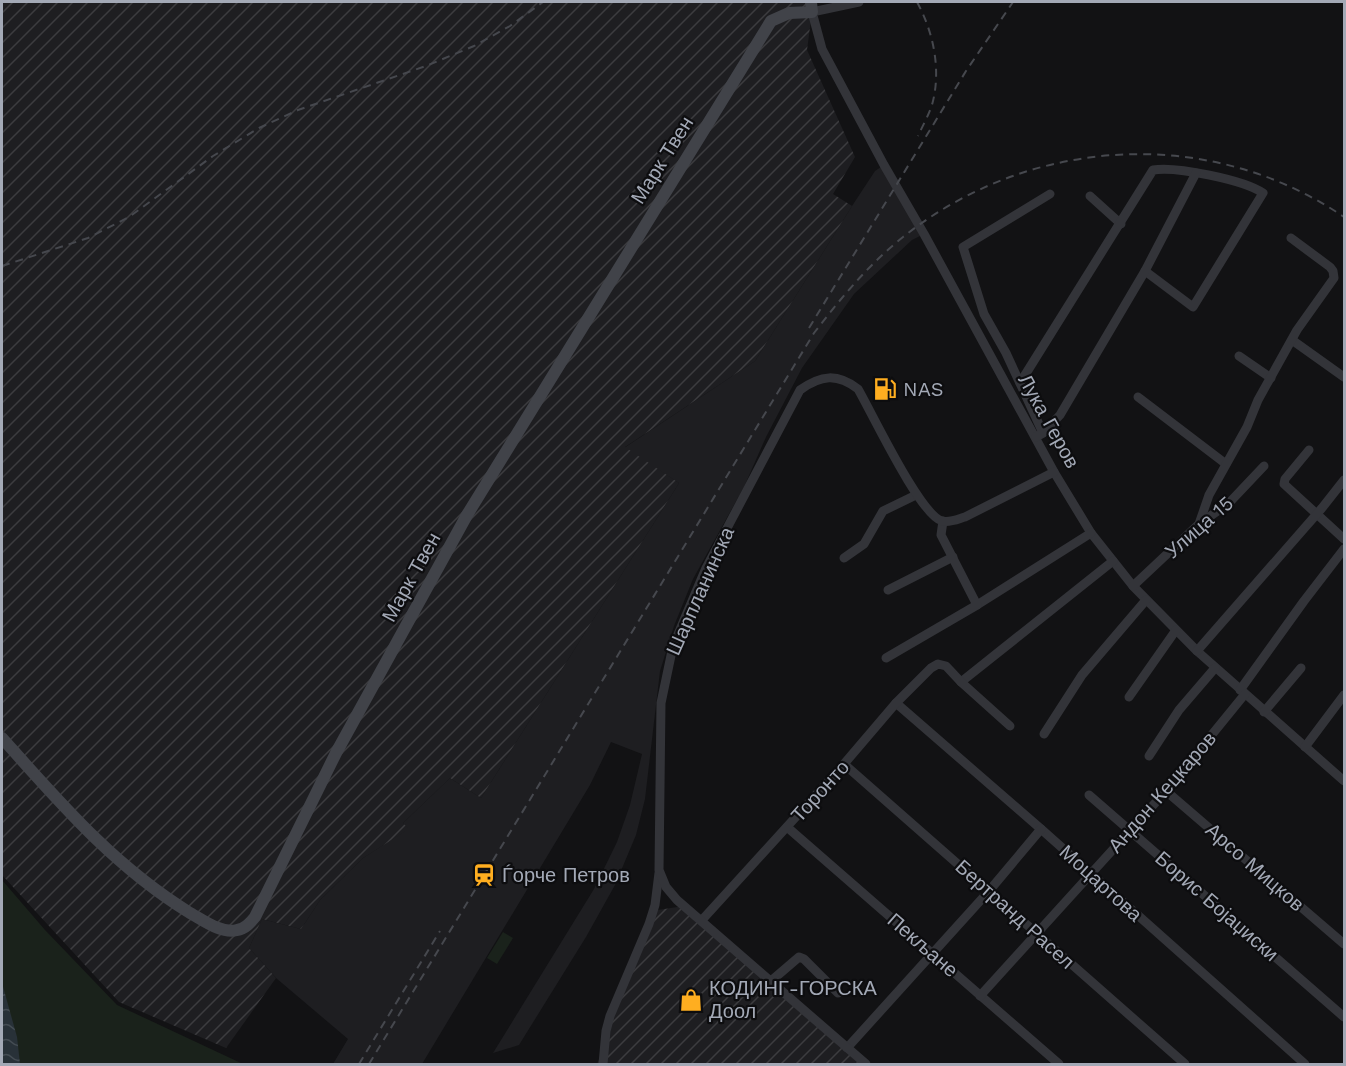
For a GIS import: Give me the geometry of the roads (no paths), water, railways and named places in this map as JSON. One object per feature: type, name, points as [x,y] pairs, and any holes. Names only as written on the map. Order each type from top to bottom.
[{"type":"street","points":[[811,7],[859,2]]},
{"type":"street","name":"Лука Геров","points":[[811,7],[822,49],[884,165],[1039,435],[1054,472],[1091,533],[1133,586],[1197,651],[1344,781]]},
{"type":"street","name":"Марк Твен","points":[[2,738],[68,812],[136,876],[170,900],[215,926],[228,931],[238,930],[248,925],[255,917],[336,753],[467,515],[771,21],[811,7]]},
{"type":"street","points":[[1020,383],[1153,170],[1196,173],[1241,182],[1263,193],[1193,307],[1145,271]]},
{"type":"street","points":[[1050,194],[963,247],[984,314],[1020,383],[1039,435],[1060,415],[1145,271],[1196,173]]},
{"type":"street","points":[[1090,196],[1121,224]]},
{"type":"street","points":[[1199,524],[1209,495],[1271,378],[1292,340],[1334,278],[1334,271],[1291,238]]},
{"type":"street","points":[[1292,340],[1344,377]]},
{"type":"street","points":[[1239,356],[1271,378]]},
{"type":"street","name":"Шарпланинска","points":[[603,1065],[606,1031],[610,1016],[650,924],[655,905],[659,870],[660,729],[663,689],[669,662],[682,622],[706,568],[800,390],[814,380],[827,378],[844,378],[858,389],[916,495],[932,515],[943,521]]},
{"type":"street","points":[[1138,398],[1226,464]]},
{"type":"street","points":[[1309,450],[1285,479],[1284,484],[1344,538]]},
{"type":"street","name":"Улица 15","points":[[1133,586],[1199,524],[1228,503],[1264,466]]},
{"type":"street","points":[[977,605],[941,535],[943,521],[954,521],[965,517],[1054,472]]},
{"type":"street","points":[[1197,651],[1344,480]]},
{"type":"street","points":[[844,558],[864,544],[883,511],[916,495]]},
{"type":"street","points":[[886,658],[977,605],[1091,533]]},
{"type":"street","name":"Андон Кецкаров","points":[[980,996],[1166,791],[1243,692],[1304,601],[1344,549]]},
{"type":"street","points":[[888,590],[953,557]]},
{"type":"street","points":[[1010,726],[961,682],[1113,561]]},
{"type":"street","points":[[1044,734],[1082,675],[1146,600]]},
{"type":"street","points":[[1129,697],[1176,630]]},
{"type":"street","name":"Торонто","points":[[702,920],[844,764],[896,703],[931,668],[939,664],[946,666],[961,682]]},
{"type":"street","points":[[1149,756],[1179,710],[1215,668]]},
{"type":"street","points":[[1264,712],[1301,668]]},
{"type":"street","points":[[1305,747],[1344,694]]},
{"type":"street","name":"Моцартова","points":[[896,703],[1305,1065]]},
{"type":"street","name":"Бертранд Расел","points":[[844,764],[1185,1065]]},
{"type":"street","name":"Арсо Мицков","points":[[1166,791],[1344,944]]},
{"type":"street","name":"Борис Бојаџиски","points":[[1089,795],[1344,1017]]},
{"type":"street","name":"Пекљане","points":[[787,827],[1059,1065]]},
{"type":"street","points":[[847,1048],[989,891],[1041,829]]},
{"type":"street","points":[[659,870],[671,893],[866,1065]]},
{"type":"street","points":[[771,981],[799,957],[804,959],[838,993]]},
{"type":"water","points":[[2,983],[17,1037],[20,1064],[2,1064]]},
{"type":"railway","points":[[2,266],[88,238],[129,217],[213,156],[259,128],[298,110],[426,66],[474,46],[510,26],[543,2]]},
{"type":"railway","points":[[917,2],[931,37],[936,63],[932,105],[918,136]]},
{"type":"railway","points":[[809,328],[966,71],[1013,2]]},
{"type":"railway","points":[[369,1064],[814,333],[855,282],[890,248],[953,203],[1006,178],[1063,162],[1120,155],[1179,156],[1236,167],[1292,187],[1344,217]]},
{"type":"railway","points":[[359,1064],[440,931]]},
{"type":"place","name":"NAS","points":[[885,389]]},
{"type":"place","name":"Ѓорче Петров","points":[[484,875]]},
{"type":"place","name":"КОДИНГ-ГОРСКА Доол","points":[[691,1000]]}]
